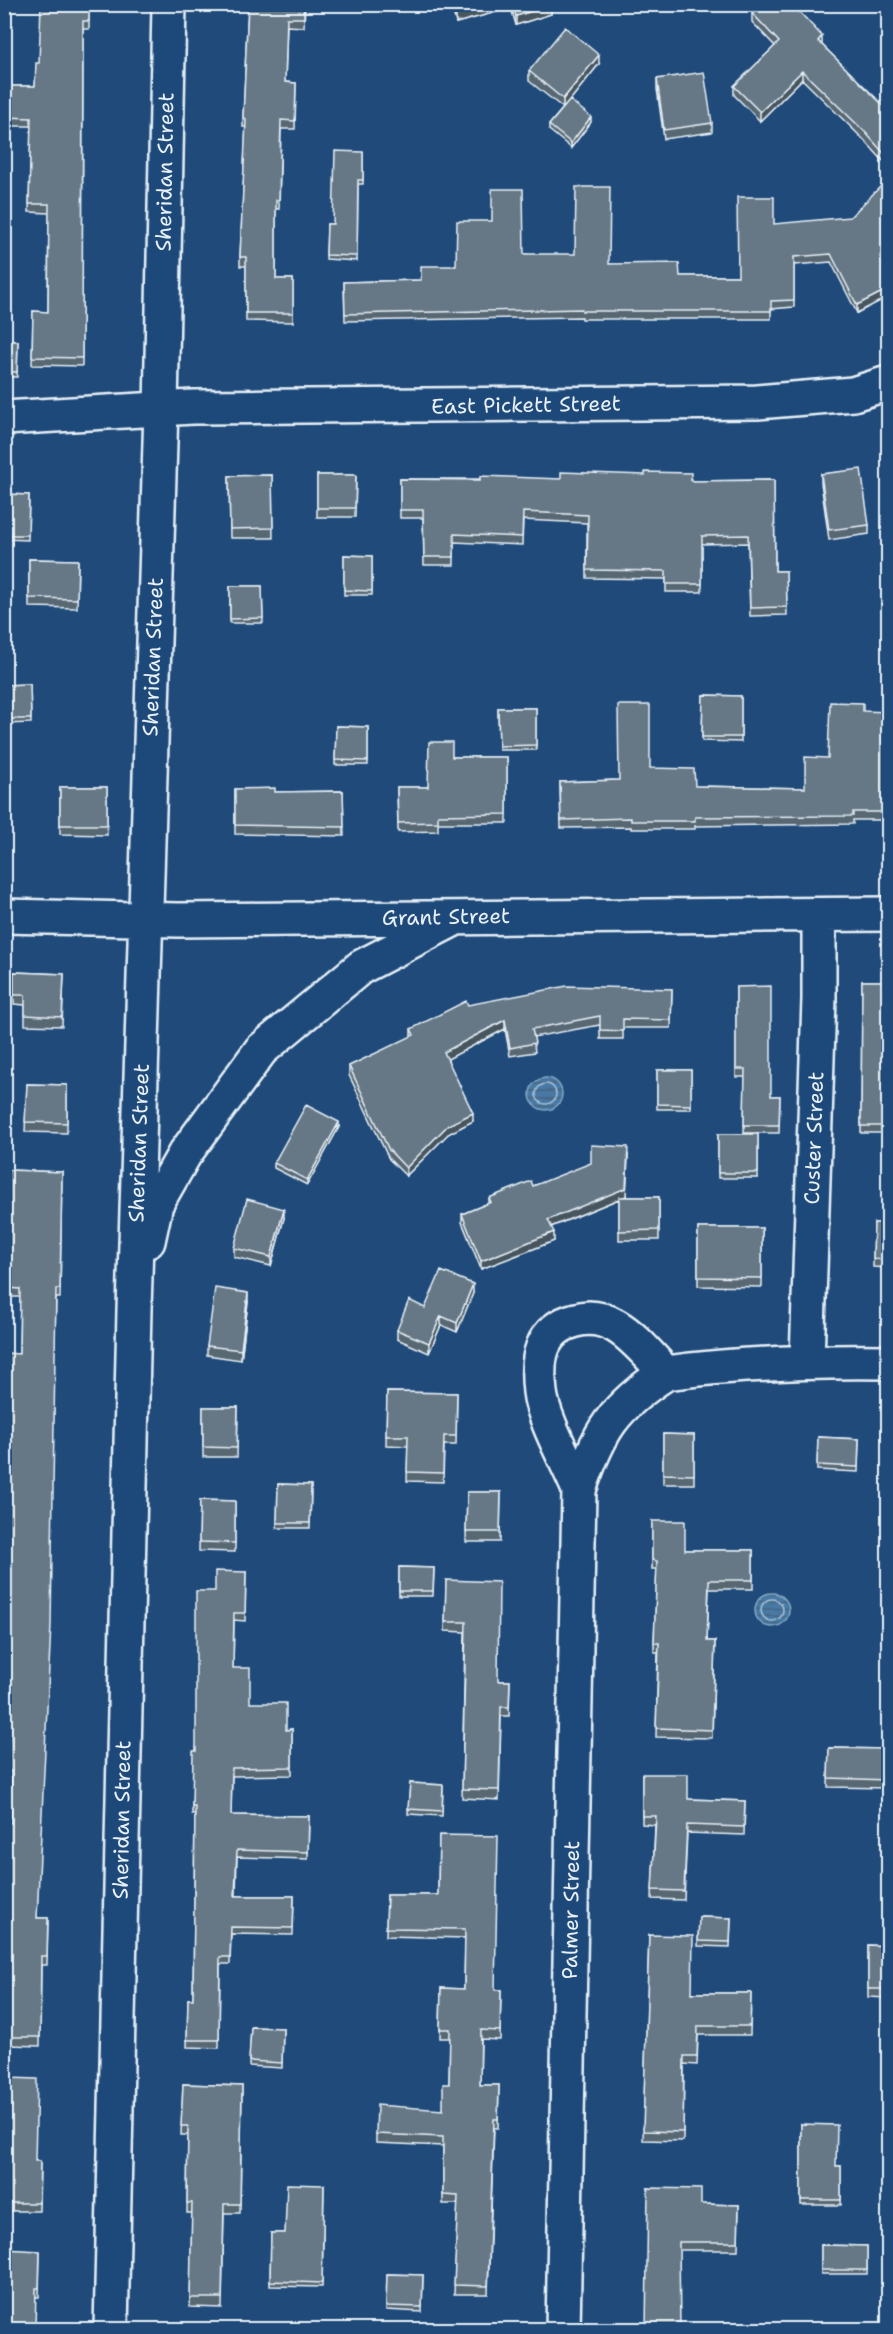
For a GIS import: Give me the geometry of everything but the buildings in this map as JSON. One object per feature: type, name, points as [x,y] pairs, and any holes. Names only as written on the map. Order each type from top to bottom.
[{"type":"street","name":"Sheridan Street","points":[[111,2330],[134,1310],[161,409],[170,4]]},
{"type":"street","name":"East Pickett Street","points":[[4,418],[161,409],[757,402],[853,394],[888,383]]},
{"type":"street","name":"Grant Street","points":[[4,916],[146,920],[888,914]]},
{"type":"street","name":"Custer Street","points":[[807,1360],[819,999],[819,915]]},
{"type":"street","name":"Sheridan Street","points":[[134,1310],[156,1204],[183,1155],[261,1050],[361,967],[459,917]]},
{"type":"street","name":"Palmer Street","points":[[579,1490],[548,1421],[540,1394],[539,1363],[546,1341],[556,1326],[580,1319],[598,1318],[617,1326],[666,1373]]},
{"type":"street","name":"Palmer Street","points":[[563,2330],[579,1490],[602,1432],[639,1390],[666,1373],[724,1365],[807,1360],[888,1362]]},
{"type":"water","points":[[546,1078],[558,1082],[562,1094],[558,1106],[546,1110],[534,1106],[530,1094],[534,1082]]},
{"type":"water","points":[[772,1593],[784,1598],[789,1610],[784,1622],[772,1627],[760,1622],[755,1610],[760,1598]]}]
